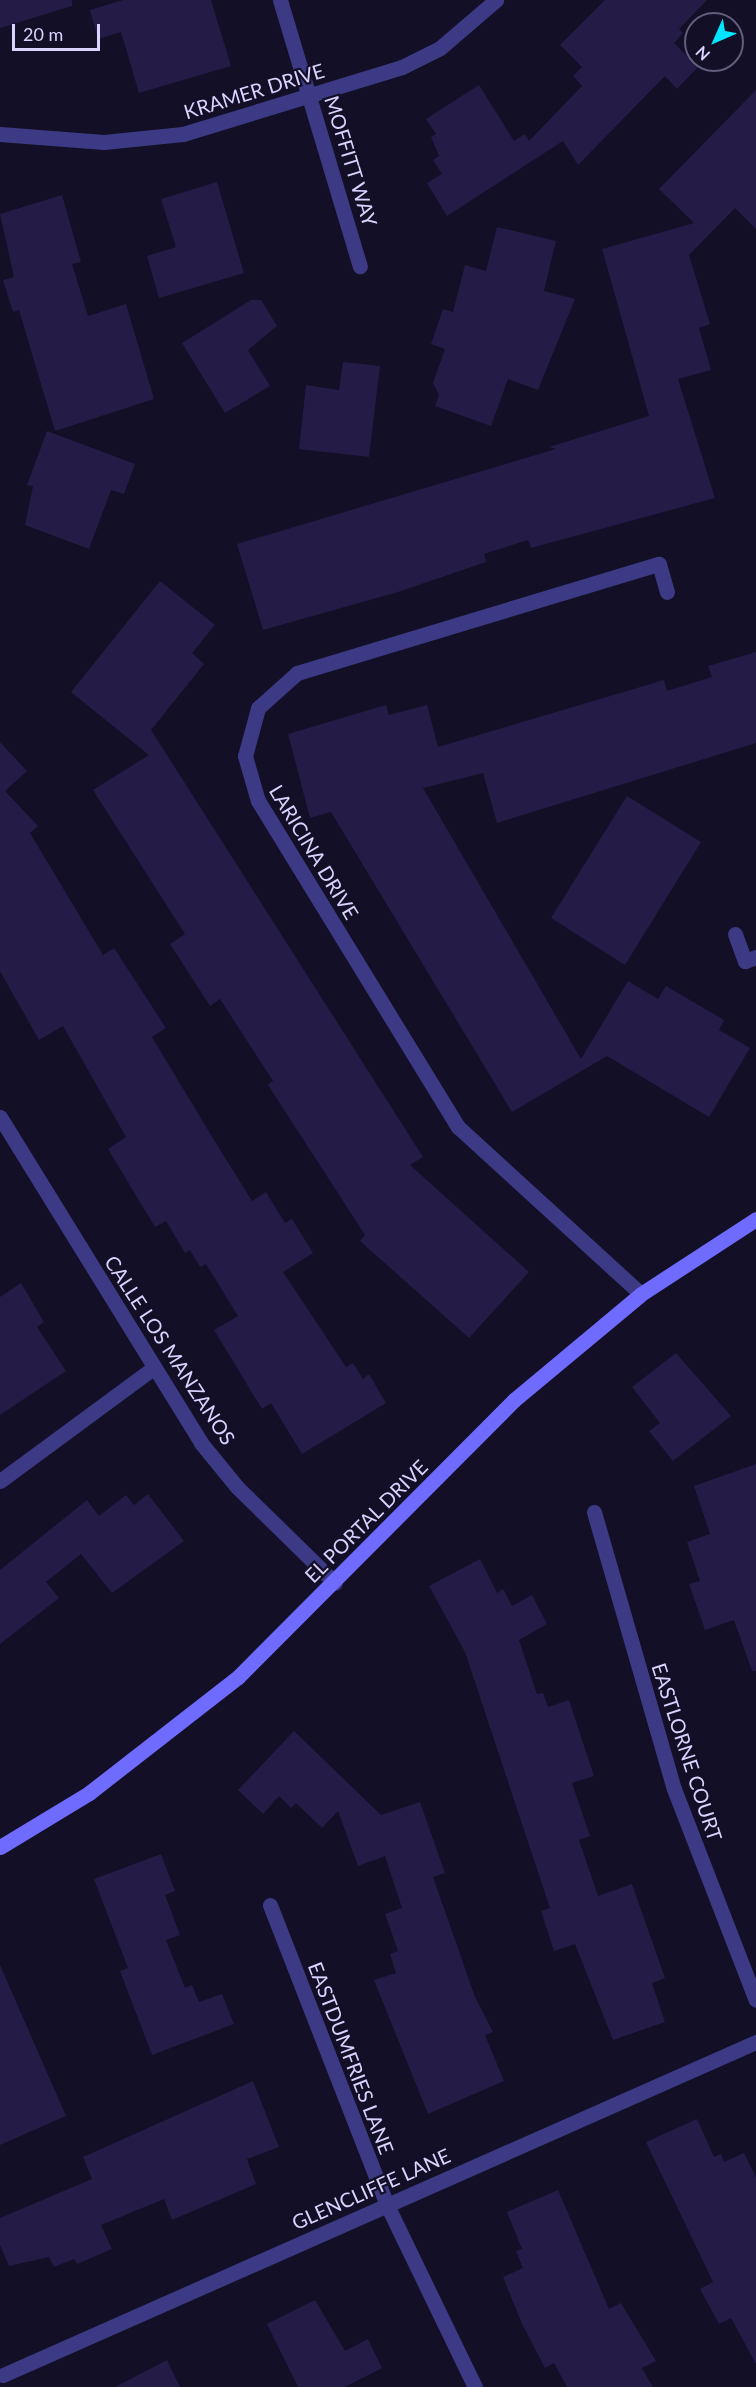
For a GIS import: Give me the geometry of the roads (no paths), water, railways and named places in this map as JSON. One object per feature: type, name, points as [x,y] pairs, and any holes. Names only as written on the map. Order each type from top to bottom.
[{"type":"street","name":"MOFFITT WAY","points":[[280,0],[360,266]]},
{"type":"street","name":"KRAMER DRIVE","points":[[0,134],[141,141],[309,97],[411,62],[440,48],[496,0]]},
{"type":"street","name":"LARICINA DRIVE","points":[[641,1294],[458,1127],[258,801],[245,756],[258,708],[297,674],[658,564],[667,592]]},
{"type":"street","points":[[735,934],[745,961],[756,957]]},
{"type":"street","name":"CALLE LOS MANZANOS","points":[[0,1117],[201,1443],[237,1487],[335,1583]]},
{"type":"street","name":"EL PORTAL DRIVE","points":[[0,1847],[165,1738],[238,1677],[335,1583],[514,1400],[641,1294],[756,1219]]},
{"type":"street","points":[[0,1481],[153,1368]]},
{"type":"street","name":"EASTLORNE COURT","points":[[594,1512],[674,1789],[756,2000]]},
{"type":"street","name":"EASTDUMFRIES LANE","points":[[270,1905],[387,2205],[475,2387]]},
{"type":"street","name":"GLENCLIFFE LANE","points":[[4,2377],[756,2042]]}]
